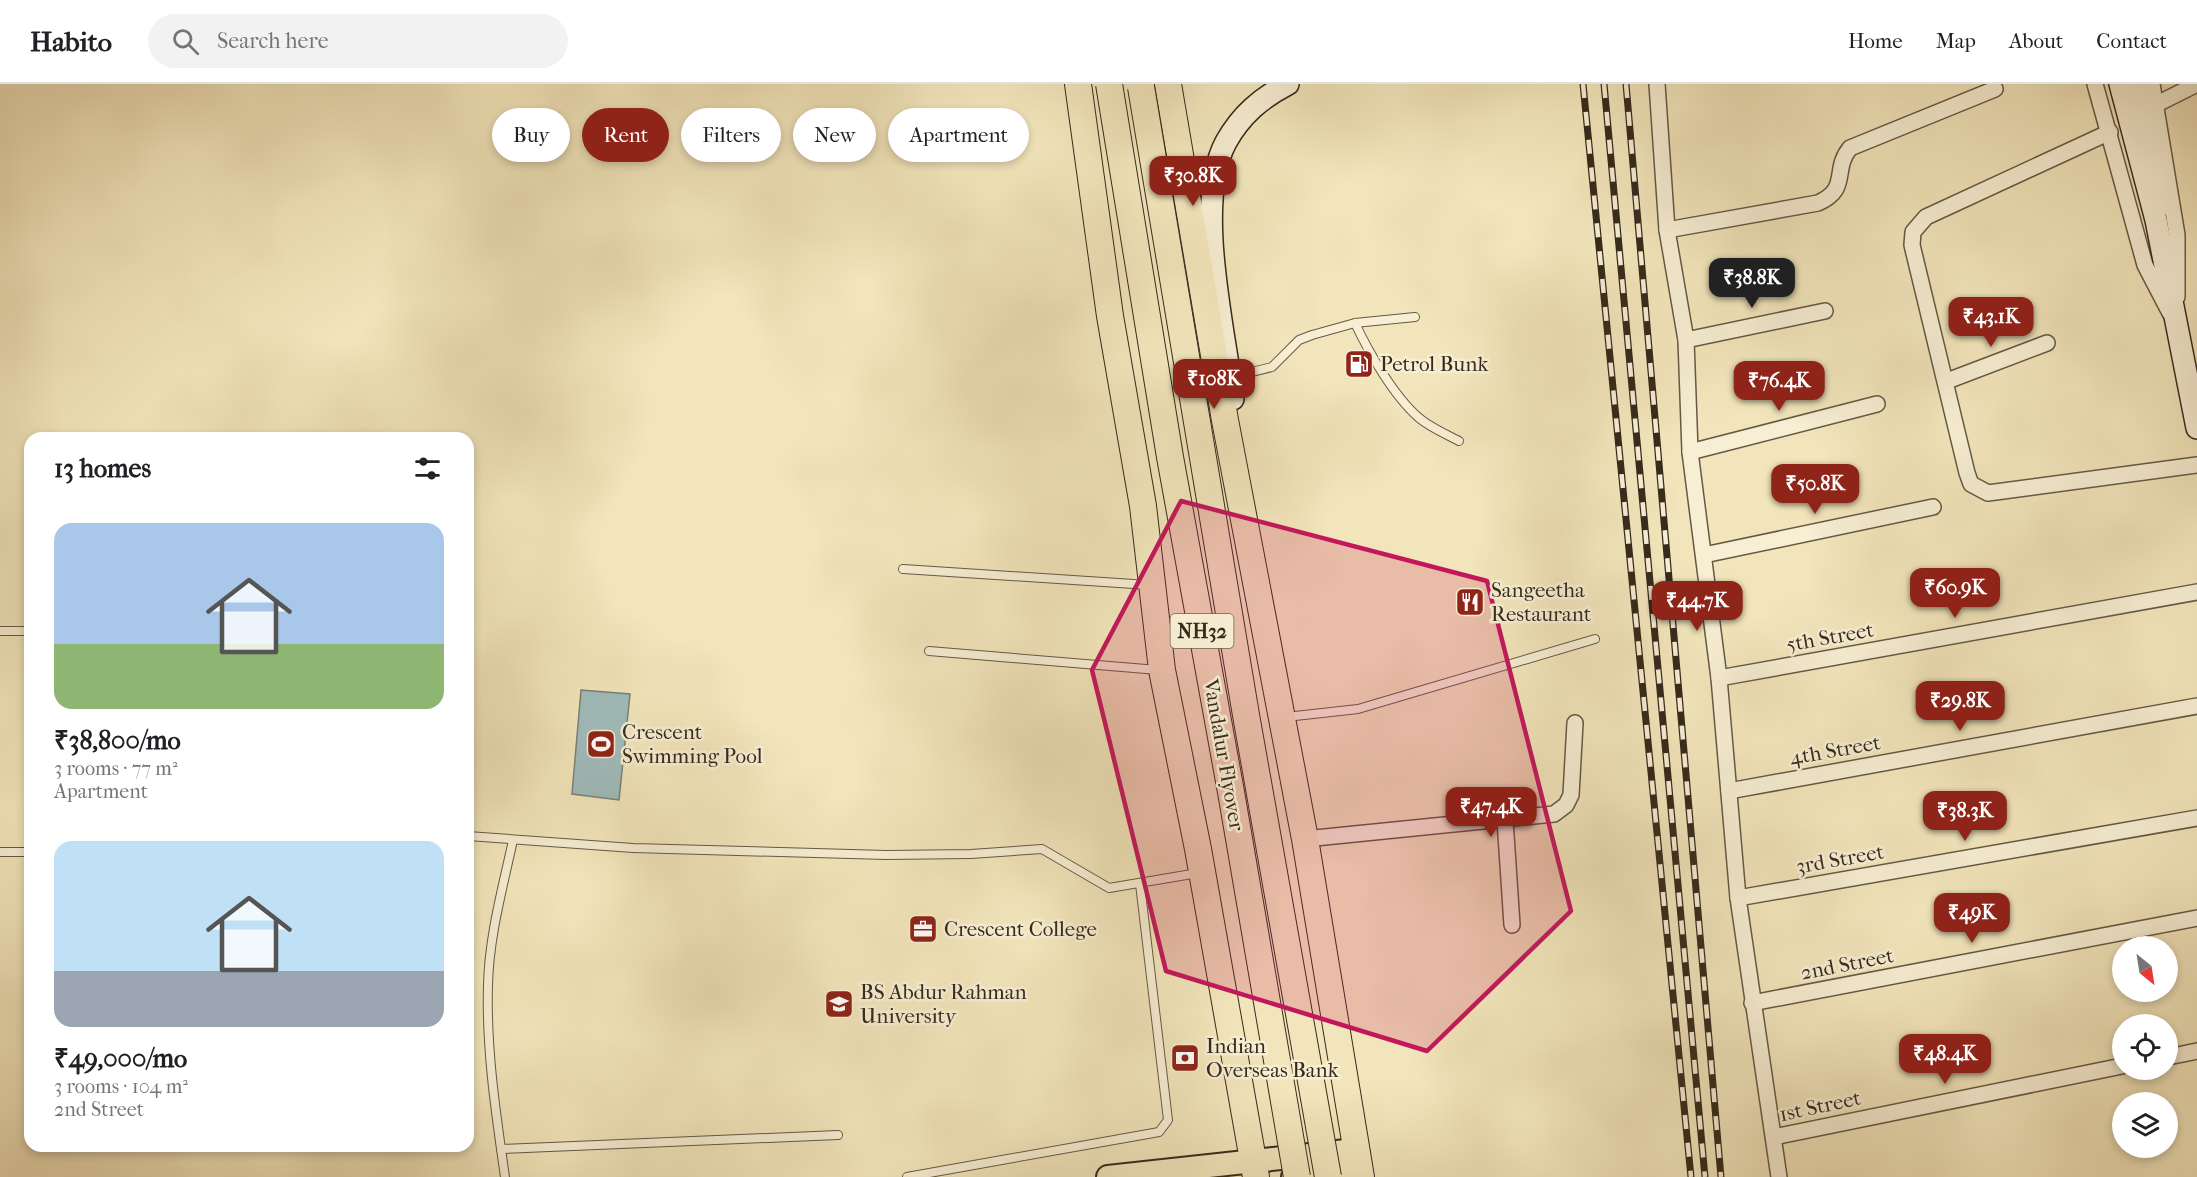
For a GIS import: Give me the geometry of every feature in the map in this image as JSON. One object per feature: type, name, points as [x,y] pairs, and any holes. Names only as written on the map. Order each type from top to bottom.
[{"type":"highway","points":[[1078,84],[1110,316],[1143,506],[1150,585],[1162,670],[1202,872],[1227,1022],[1255,1168]]},
{"type":"highway","name":"Vandalur Flyover","points":[[1109,84],[1170,457],[1295,1177]]},
{"type":"highway","points":[[1168,84],[1235,472],[1305,839],[1358,1165]]},
{"type":"highway","name":"Vandalur Flyover","points":[[1141,85],[1246,715],[1328,1177]]},
{"type":"main road","points":[[1295,1177],[1358,1165]]},
{"type":"main road","points":[[1108,1177],[1255,1168],[1358,1165]]},
{"type":"street","points":[[1235,472],[1227,346],[1211,229],[1215,180],[1225,144],[1245,115],[1265,96],[1288,84]]},
{"type":"street","points":[[1657,84],[1666,230],[1686,340],[1690,452],[1719,678],[1738,898],[1779,1177]]},
{"type":"street","points":[[2095,84],[2145,265],[2176,324]]},
{"type":"street","points":[[2120,84],[2155,215],[2197,428]]},
{"type":"street","points":[[2138,84],[2165,199],[2155,215]]},
{"type":"street","points":[[2152,84],[2157,104],[2179,257],[2176,324]]},
{"type":"street","points":[[2157,104],[2197,84]]},
{"type":"street","points":[[1666,230],[1818,203],[1835,192],[1844,155],[1850,148],[1995,89]]},
{"type":"street","points":[[2110,132],[1926,217],[1917,224],[1912,232],[1912,244],[1947,381],[1967,473],[1971,484],[1978,490],[1988,493],[2197,465]]},
{"type":"street","points":[[1686,340],[1825,311]]},
{"type":"street","points":[[1947,381],[2047,343]]},
{"type":"street","points":[[1690,452],[1877,404]]},
{"type":"street","points":[[1704,555],[1934,507]]},
{"type":"street","name":"5th Street","points":[[1719,678],[2197,592]]},
{"type":"street","name":"4th Street","points":[[1729,791],[2197,706]]},
{"type":"street","points":[[1305,839],[1554,814],[1566,805],[1571,795],[1575,723]]},
{"type":"street","name":"3rd Street","points":[[1738,898],[2197,818]]},
{"type":"street","points":[[1505,820],[1512,925]]},
{"type":"street","name":"2nd Street","points":[[1752,1003],[2197,918]]},
{"type":"street","points":[[2178,1055],[2197,1051]]},
{"type":"street","name":"1st Street","points":[[1774,1137],[2112,1068]]},
{"type":"lane","points":[[1230,377],[1272,366],[1299,340],[1355,324],[1415,317]]},
{"type":"lane","points":[[1355,324],[1390,384],[1407,406],[1419,418],[1459,441]]},
{"type":"lane","points":[[903,569],[1150,585]]},
{"type":"lane","points":[[0,632],[24,631]]},
{"type":"lane","points":[[1283,717],[1358,709],[1595,639]]},
{"type":"lane","points":[[928,651],[1162,670]]},
{"type":"lane","points":[[474,837],[633,848],[886,855],[971,854],[1042,849],[1109,888],[1202,872]]},
{"type":"lane","points":[[505,1177],[494,1100],[488,984],[495,927],[513,840]]},
{"type":"lane","points":[[0,852],[24,852]]},
{"type":"lane","points":[[907,1177],[1160,1132],[1168,1120],[1140,884]]},
{"type":"lane","points":[[501,1149],[838,1135]]},
{"type":"highlighted area","points":[[1181,501],[1487,581],[1571,911],[1427,1051],[1166,971],[1092,670]]},
{"type":"water","name":"Crescent Swimming Pool","points":[[581,690],[630,694],[619,800],[572,794]]},
{"type":"railway","points":[[1583,84],[1691,1177]]},
{"type":"railway","points":[[1604,84],[1705,1177]]},
{"type":"railway","points":[[1626,84],[1721,1177]]},
{"type":"place","name":"Petrol Bunk","points":[[1359,364]]},
{"type":"place","name":"Sangeetha Restaurant","points":[[1470,602]]},
{"type":"place","name":"Crescent Swimming Pool","points":[[601,744]]},
{"type":"place","name":"Crescent College","points":[[923,929]]},
{"type":"place","name":"BS Abdur Rahman University","points":[[839,1004]]},
{"type":"place","name":"Indian Overseas Bank","points":[[1185,1058]]}]
